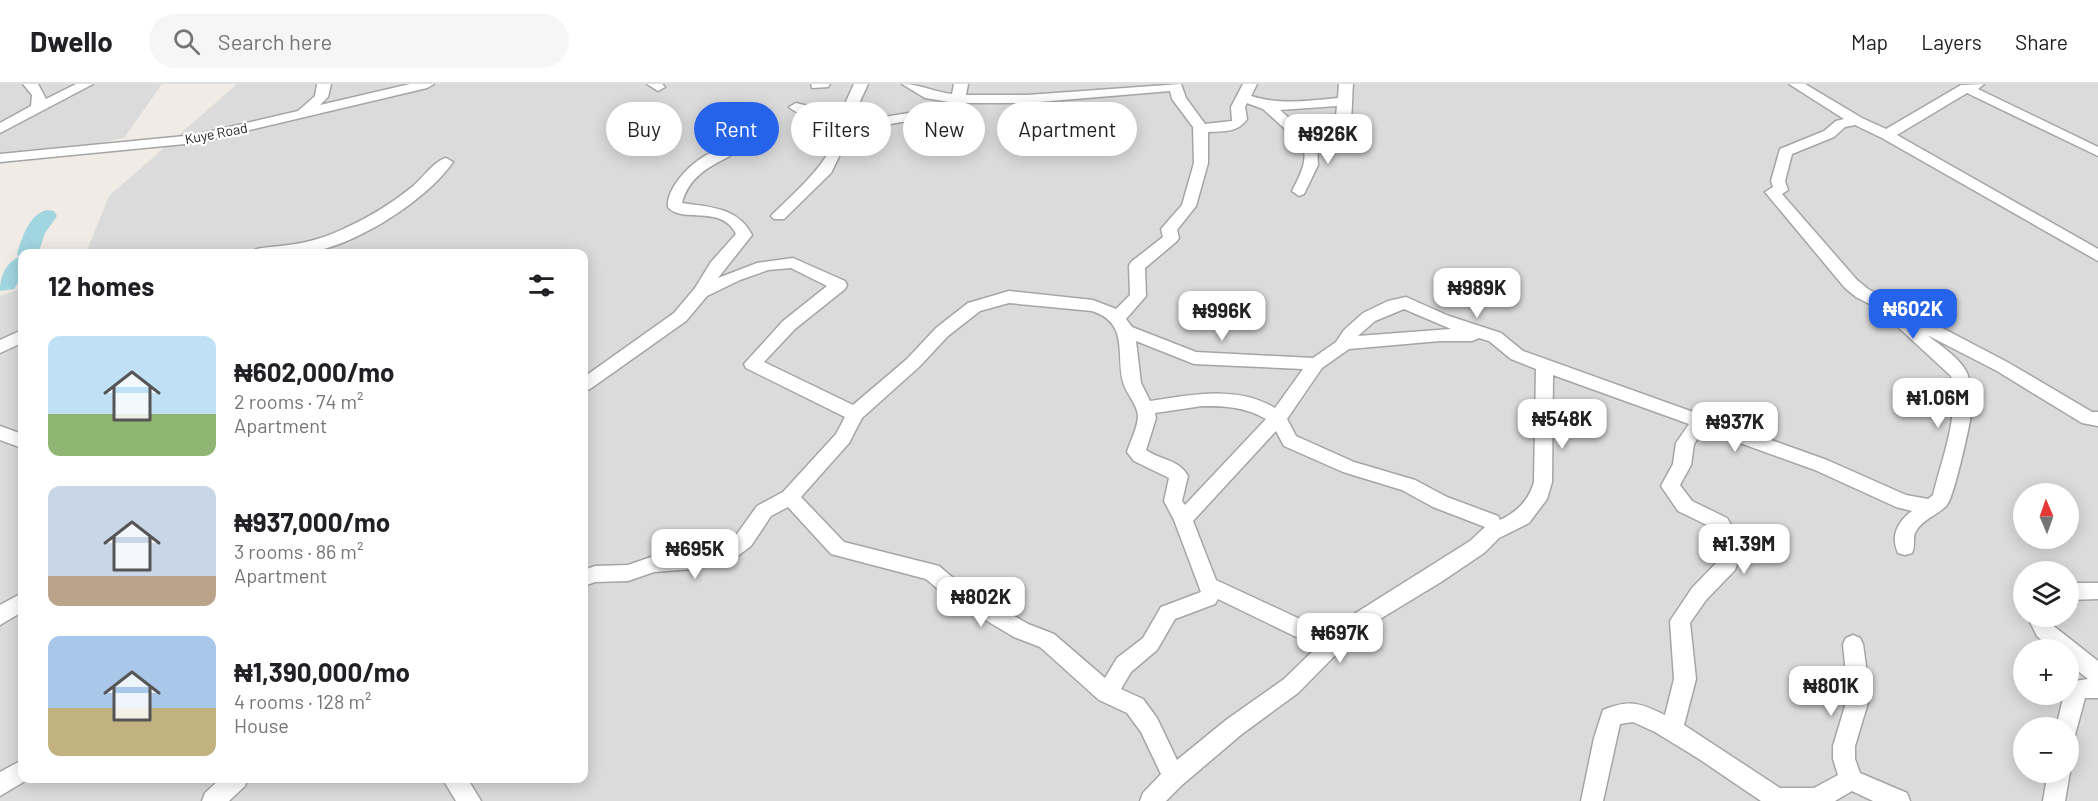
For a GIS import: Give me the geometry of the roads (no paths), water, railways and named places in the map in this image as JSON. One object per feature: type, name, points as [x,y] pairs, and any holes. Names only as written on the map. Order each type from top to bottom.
[{"type":"street","points":[[0,129],[37,108],[40,102],[39,93],[30,84]]},
{"type":"street","points":[[15,120],[86,84]]},
{"type":"street","points":[[302,113],[315,105],[321,97],[324,84]]},
{"type":"street","name":"Kuye Road","points":[[0,158],[195,139],[427,84]]},
{"type":"street","points":[[817,85],[823,84]]},
{"type":"street","points":[[853,102],[861,84]]},
{"type":"street","points":[[909,84],[930,95],[958,99],[1028,99],[1079,89],[1174,86],[1200,128],[1201,163],[1189,206],[1169,229],[1171,238],[1137,266],[1138,296],[1122,324],[1132,383],[1145,408],[1147,418],[1136,452],[1141,458],[1174,469],[1179,476],[1173,501],[1183,519],[1211,592],[1208,598],[1168,613],[1150,644],[1124,665],[1107,693]]},
{"type":"street","points":[[891,120],[951,110],[958,99],[961,84]]},
{"type":"street","points":[[1200,128],[1237,124],[1240,119],[1238,107],[1250,84]]},
{"type":"street","points":[[1268,106],[1301,136],[1307,139],[1324,140],[1335,135],[1342,128],[1346,84]]},
{"type":"street","points":[[1796,84],[1857,121],[1887,135],[2098,256]]},
{"type":"street","points":[[1887,135],[1939,105],[1955,92],[1971,86],[2098,152]]},
{"type":"street","points":[[1244,98],[1268,106],[1300,106],[1343,101]]},
{"type":"street","points":[[1857,121],[1841,124],[1829,134],[1785,152],[1778,181],[1781,189],[1772,192],[1851,284],[1892,309],[2003,367],[2088,418],[2098,419]]},
{"type":"street","points":[[1299,192],[1314,155],[1313,148],[1307,139]]},
{"type":"street","points":[[588,382],[680,317],[701,292],[717,266],[744,235],[743,230],[735,222],[712,211],[675,207],[674,204],[688,175],[704,162],[717,156]]},
{"type":"street","points":[[779,216],[826,170],[833,156]]},
{"type":"street","points":[[303,249],[340,237],[389,210],[431,178],[446,162]]},
{"type":"street","points":[[701,292],[749,269],[786,262],[793,263],[839,285],[789,325],[752,364],[855,414]]},
{"type":"street","points":[[588,577],[595,574],[628,573],[654,564],[693,561],[728,552],[744,540],[764,511],[790,497],[843,438],[855,414],[913,363],[942,332],[974,306],[989,301],[1009,297],[1074,302],[1109,310],[1122,324],[1194,358],[1316,364]]},
{"type":"street","points":[[1183,519],[1278,418],[1316,364],[1344,343],[1350,334],[1369,317],[1394,305],[1406,303],[1443,320],[1495,337],[1517,354],[1545,365],[1821,465],[1903,502],[1933,507]]},
{"type":"street","points":[[1892,309],[1908,327],[1949,363],[1959,374],[1962,386],[1962,414],[1941,499],[1911,522],[1904,533],[1905,547]]},
{"type":"street","points":[[1344,343],[1458,334],[1495,337]]},
{"type":"street","points":[[0,346],[18,338]]},
{"type":"street","points":[[1151,801],[1174,777],[1234,727],[1291,686],[1350,627],[1477,547],[1492,526],[1522,518],[1540,494],[1543,482],[1545,365]]},
{"type":"street","points":[[1145,408],[1202,399],[1232,400],[1258,406],[1278,418],[1290,441],[1301,443],[1323,456],[1349,466],[1408,485],[1492,526]]},
{"type":"street","points":[[1672,729],[1685,679],[1680,621],[1699,594],[1728,564],[1734,547],[1720,523],[1685,506],[1670,486],[1682,465],[1685,443],[1700,422]]},
{"type":"street","points":[[0,433],[18,440]]},
{"type":"street","points":[[790,497],[838,548],[932,572],[957,593],[1022,631],[1047,640],[1107,693],[1135,706],[1149,724],[1174,777]]},
{"type":"street","points":[[1209,586],[1332,644]]},
{"type":"street","points":[[2079,592],[2098,591]]},
{"type":"street","points":[[0,616],[18,605]]},
{"type":"street","points":[[2042,627],[2055,639]]},
{"type":"street","points":[[1854,644],[1859,696],[1844,746],[1844,759],[1851,780],[1899,801]]},
{"type":"street","points":[[2070,717],[2076,689],[2094,680],[2079,663]]},
{"type":"street","points":[[1592,801],[1600,770],[1602,746],[1611,717],[1622,712],[1635,712],[1672,729],[1778,800],[1814,800],[1851,780]]},
{"type":"street","points":[[0,785],[18,774]]},
{"type":"street","points":[[213,801],[232,783]]},
{"type":"street","points":[[457,783],[470,801]]},
{"type":"street","points":[[2054,801],[2057,783]]},
{"type":"waterway","points":[[29,249],[35,232],[47,216]]},
{"type":"waterway","points":[[0,284],[6,284],[18,268]]}]
